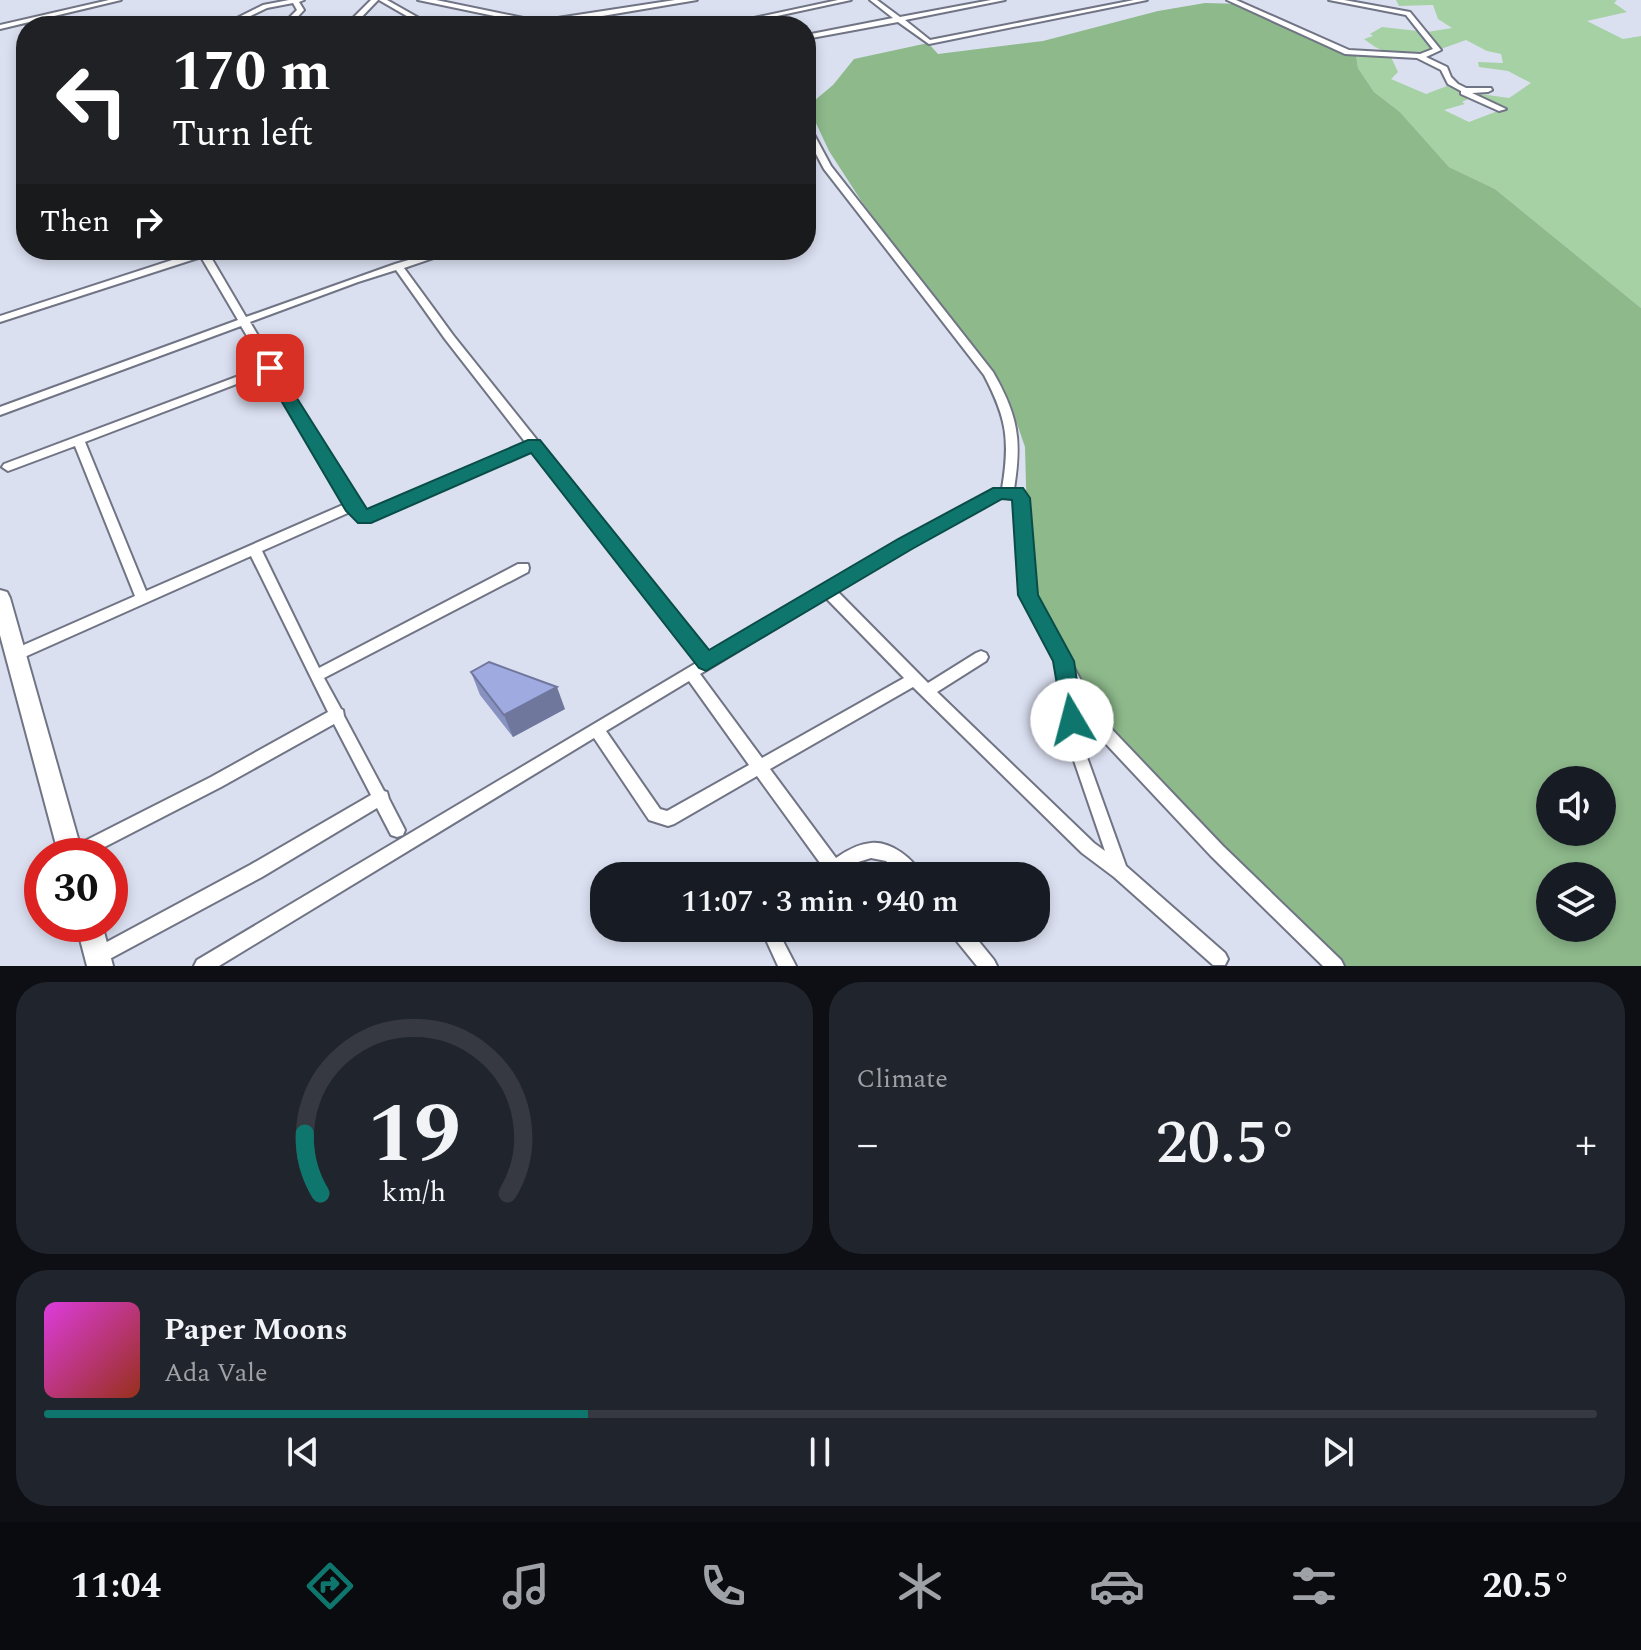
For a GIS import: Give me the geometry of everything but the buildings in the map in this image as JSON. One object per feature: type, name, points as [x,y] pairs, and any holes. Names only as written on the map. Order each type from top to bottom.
[{"type":"main road","points":[[0,598],[66,838]]},
{"type":"street","points":[[48,16],[118,0]]},
{"type":"street","points":[[359,16],[375,0]]},
{"type":"street","points":[[382,0],[411,16]]},
{"type":"street","points":[[423,0],[493,16]]},
{"type":"street","points":[[590,16],[690,0]]},
{"type":"street","points":[[770,16],[848,0]]},
{"type":"street","points":[[873,0],[924,41],[937,42],[1144,0]]},
{"type":"street","points":[[816,35],[1002,0]]},
{"type":"street","points":[[1230,0],[1348,52],[1419,56],[1432,55],[1437,50],[1408,13],[1332,0]]},
{"type":"street","points":[[244,16],[276,2],[298,1]]},
{"type":"street","points":[[1419,56],[1444,69],[1448,81],[1458,89],[1502,109]]},
{"type":"street","points":[[1458,89],[1488,90]]},
{"type":"street","points":[[816,146],[827,167],[989,374],[1006,404],[1016,444],[1007,492]]},
{"type":"street","points":[[0,319],[183,260]]},
{"type":"street","points":[[212,260],[242,321],[352,506],[364,518],[534,444]]},
{"type":"street","points":[[0,411],[398,266],[407,260]]},
{"type":"street","points":[[398,266],[449,337],[706,662]]},
{"type":"street","points":[[8,467],[270,368]]},
{"type":"street","points":[[79,441],[143,599]]},
{"type":"street","points":[[203,966],[905,544],[999,493],[1007,492],[1017,493],[1021,498],[1028,595],[1096,723],[1217,851],[1335,966]]},
{"type":"street","points":[[15,655],[352,506]]},
{"type":"street","points":[[255,551],[397,830]]},
{"type":"street","points":[[316,676],[523,568]]},
{"type":"street","points":[[827,590],[1088,848],[1120,871],[1219,959]]},
{"type":"street","points":[[928,691],[981,657]]},
{"type":"street","points":[[1063,661],[1077,749],[1120,871]]},
{"type":"street","points":[[690,672],[759,766],[823,862]]},
{"type":"street","points":[[597,730],[655,815],[668,819],[689,810],[759,766],[914,679]]},
{"type":"street","points":[[106,838],[338,714]]},
{"type":"street","points":[[99,961],[382,797]]},
{"type":"street","points":[[844,862],[860,850],[882,850],[902,862]]},
{"type":"street","points":[[775,942],[787,966]]},
{"type":"street","points":[[968,942],[988,966]]},
{"type":"green space","points":[[1396,0],[1617,0],[1614,3],[1627,12],[1587,21],[1623,39],[1641,36],[1641,308],[1495,189],[1449,167],[1400,112],[1374,92],[1358,68],[1356,55],[1391,57],[1398,72],[1391,79],[1426,94],[1447,86],[1472,97],[1462,102],[1465,104],[1444,110],[1469,122],[1503,109],[1467,92],[1509,98],[1531,83],[1508,71],[1479,67],[1478,62],[1503,63],[1501,54],[1487,51],[1466,40],[1414,56],[1402,56],[1377,48],[1364,39],[1373,36],[1370,34],[1382,27],[1427,32],[1452,28],[1438,19],[1433,5],[1399,6]]},
{"type":"green space","points":[[1205,3],[1243,4],[1356,55],[1358,68],[1374,92],[1400,112],[1449,167],[1495,189],[1641,308],[1641,966],[1336,966],[1095,722],[1029,594],[1025,447],[1011,406],[984,363],[862,202],[829,151],[816,123],[816,99],[833,85],[854,59],[928,43],[938,54],[1043,41],[1158,11]]},
{"type":"route","points":[[270,368],[352,506],[364,518],[534,444],[706,662],[905,544],[999,493],[1017,493],[1021,498],[1025,533],[1028,595],[1063,661],[1072,720]]}]
